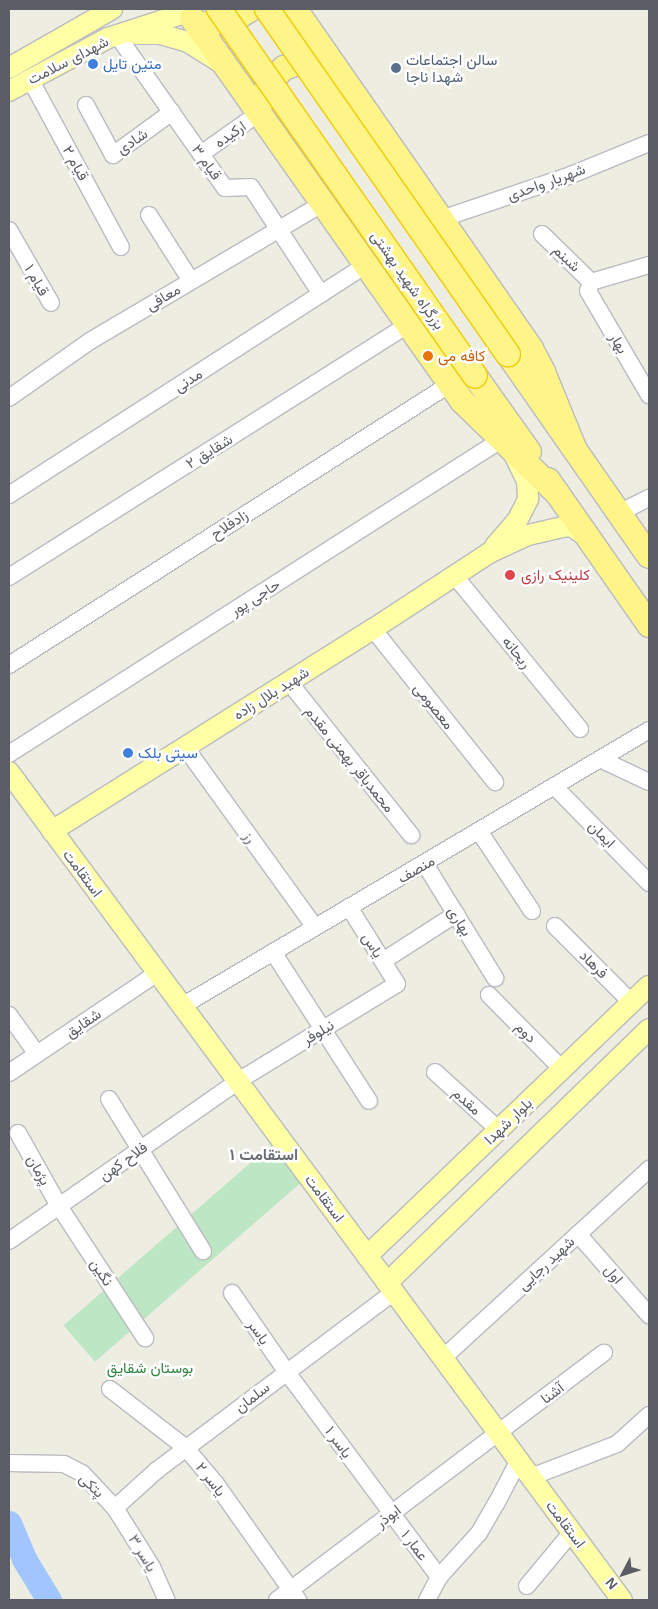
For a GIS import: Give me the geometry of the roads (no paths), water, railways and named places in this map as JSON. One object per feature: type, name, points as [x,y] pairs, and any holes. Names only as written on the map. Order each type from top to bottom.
[{"type":"highway","name":"بزرگراه شهید بهشتی","points":[[219,9],[649,625]]},
{"type":"highway","points":[[186,13],[209,23],[222,23],[235,19],[251,9]]},
{"type":"highway","points":[[268,9],[649,556]]},
{"type":"highway","points":[[296,9],[537,359],[575,450]]},
{"type":"highway","points":[[186,13],[226,66],[471,412],[557,493]]},
{"type":"highway","points":[[261,115],[262,102],[266,90],[274,76],[284,68],[295,63],[311,60],[336,68]]},
{"type":"main road","points":[[80,28],[92,9]]},
{"type":"main road","name":"شهدای سلامت","points":[[10,64],[80,28],[112,9]]},
{"type":"main road","name":"شهدای سلامت","points":[[9,91],[151,16],[186,13]]},
{"type":"main road","points":[[118,34],[160,34],[188,42],[226,66]]},
{"type":"main road","name":"شهید بلال زاده","points":[[488,553],[517,521],[528,499],[527,482],[521,464],[501,440]]},
{"type":"main road","name":"شهید بلال زاده","points":[[52,831],[373,629],[488,553],[528,535],[566,526],[573,527],[590,540]]},
{"type":"main road","name":"استقامت","points":[[9,772],[622,1600]]},
{"type":"main road","name":"بلوار شهدا","points":[[367,1256],[649,986]]},
{"type":"main road","points":[[390,1287],[649,1029]]},
{"type":"street","name":"قیام ۳","points":[[118,34],[225,188],[251,187],[321,294]]},
{"type":"street","name":"قیام ۲","points":[[30,79],[122,247]]},
{"type":"street","name":"شادی","points":[[86,105],[113,155],[172,112]]},
{"type":"street","name":"ارکیده","points":[[201,154],[261,115]]},
{"type":"street","name":"شهریار واحدی","points":[[441,219],[571,175],[649,143]]},
{"type":"street","name":"معافی","points":[[9,398],[90,341],[323,203]]},
{"type":"street","points":[[149,215],[191,281]]},
{"type":"street","name":"قیام ۱","points":[[9,230],[51,303]]},
{"type":"street","name":"شبنم","points":[[542,234],[590,286]]},
{"type":"street","name":"مدنی","points":[[9,495],[366,265]]},
{"type":"street","points":[[590,286],[649,265]]},
{"type":"street","name":"بهار","points":[[590,286],[649,394]]},
{"type":"street","name":"شقایق ۲","points":[[9,577],[408,325]]},
{"type":"street","name":"زادفلاح","points":[[9,665],[450,384]]},
{"type":"street","name":"حاجی پور","points":[[9,754],[501,440]]},
{"type":"street","points":[[619,513],[649,498]]},
{"type":"street","name":"ریحانه","points":[[454,575],[580,729]]},
{"type":"street","name":"معصومی","points":[[373,629],[495,782]]},
{"type":"street","name":"محمدباقر بهمنی مقدم","points":[[289,682],[411,835]]},
{"type":"street","name":"منصف","points":[[182,1006],[649,730]]},
{"type":"street","name":"رز","points":[[185,747],[316,927]]},
{"type":"street","points":[[600,759],[649,782]]},
{"type":"street","name":"ایمان","points":[[554,786],[649,883]]},
{"type":"street","points":[[479,831],[532,911]]},
{"type":"street","name":"بهاری","points":[[425,864],[496,978]]},
{"type":"street","name":"یاس","points":[[349,907],[397,984]]},
{"type":"street","points":[[383,961],[456,914]]},
{"type":"street","name":"فرهاد","points":[[555,926],[632,1003]]},
{"type":"street","points":[[273,952],[369,1102]]},
{"type":"street","name":"شقایق","points":[[9,1073],[157,973]]},
{"type":"street","name":"نیلوفر","points":[[238,1081],[397,984]]},
{"type":"street","name":"دوم","points":[[489,996],[562,1069]]},
{"type":"street","points":[[9,1015],[37,1054]]},
{"type":"street","name":"مقدم","points":[[435,1072],[499,1130]]},
{"type":"street","name":"فلاح کهن","points":[[9,1241],[238,1081]]},
{"type":"street","points":[[109,1099],[203,1251]]},
{"type":"street","name":"پژمان","points":[[18,1134],[59,1206]]},
{"type":"street","name":"شهید رجایی","points":[[443,1358],[649,1169]]},
{"type":"street","name":"نگین","points":[[59,1206],[144,1338]]},
{"type":"street","name":"اول","points":[[578,1234],[649,1315]]},
{"type":"street","name":"سلمان","points":[[115,1508],[186,1448],[286,1371],[390,1287]]},
{"type":"street","name":"یاسر","points":[[232,1293],[286,1371]]},
{"type":"street","name":"آشنا","points":[[499,1434],[604,1354]]},
{"type":"street","name":"یاسر ۱","points":[[286,1371],[391,1513]]},
{"type":"street","name":"یاسر ۲","points":[[110,1389],[186,1448],[216,1484],[295,1595]]},
{"type":"street","points":[[531,1477],[617,1444],[649,1415]]},
{"type":"street","name":"ابوذر","points":[[277,1600],[295,1595],[391,1513],[499,1434]]},
{"type":"street","points":[[427,1600],[439,1577],[479,1533],[519,1460]]},
{"type":"street","name":"پتکی","points":[[9,1463],[64,1464],[82,1473],[115,1508]]},
{"type":"street","name":"یاسر ۳","points":[[115,1508],[152,1567],[167,1600]]},
{"type":"street","name":"عمار ۱","points":[[391,1513],[439,1577]]},
{"type":"street","points":[[527,1586],[572,1532]]},
{"type":"waterway","points":[[9,1523],[24,1559],[49,1600]]},
{"type":"place","name":"متین تایل","points":[[93,64]]},
{"type":"place","name":"سالن اجتماعات شهدا ناجا","points":[[396,68]]},
{"type":"place","name":"کافه می","points":[[428,356]]},
{"type":"place","name":"کلینیک رازی","points":[[510,575]]},
{"type":"place","name":"سیتی بلک","points":[[128,753]]},
{"type":"district","name":"استقامت ۱","points":[[264,1155]]},
{"type":"park label","name":"بوستان شقایق","points":[[150,1368]]}]
